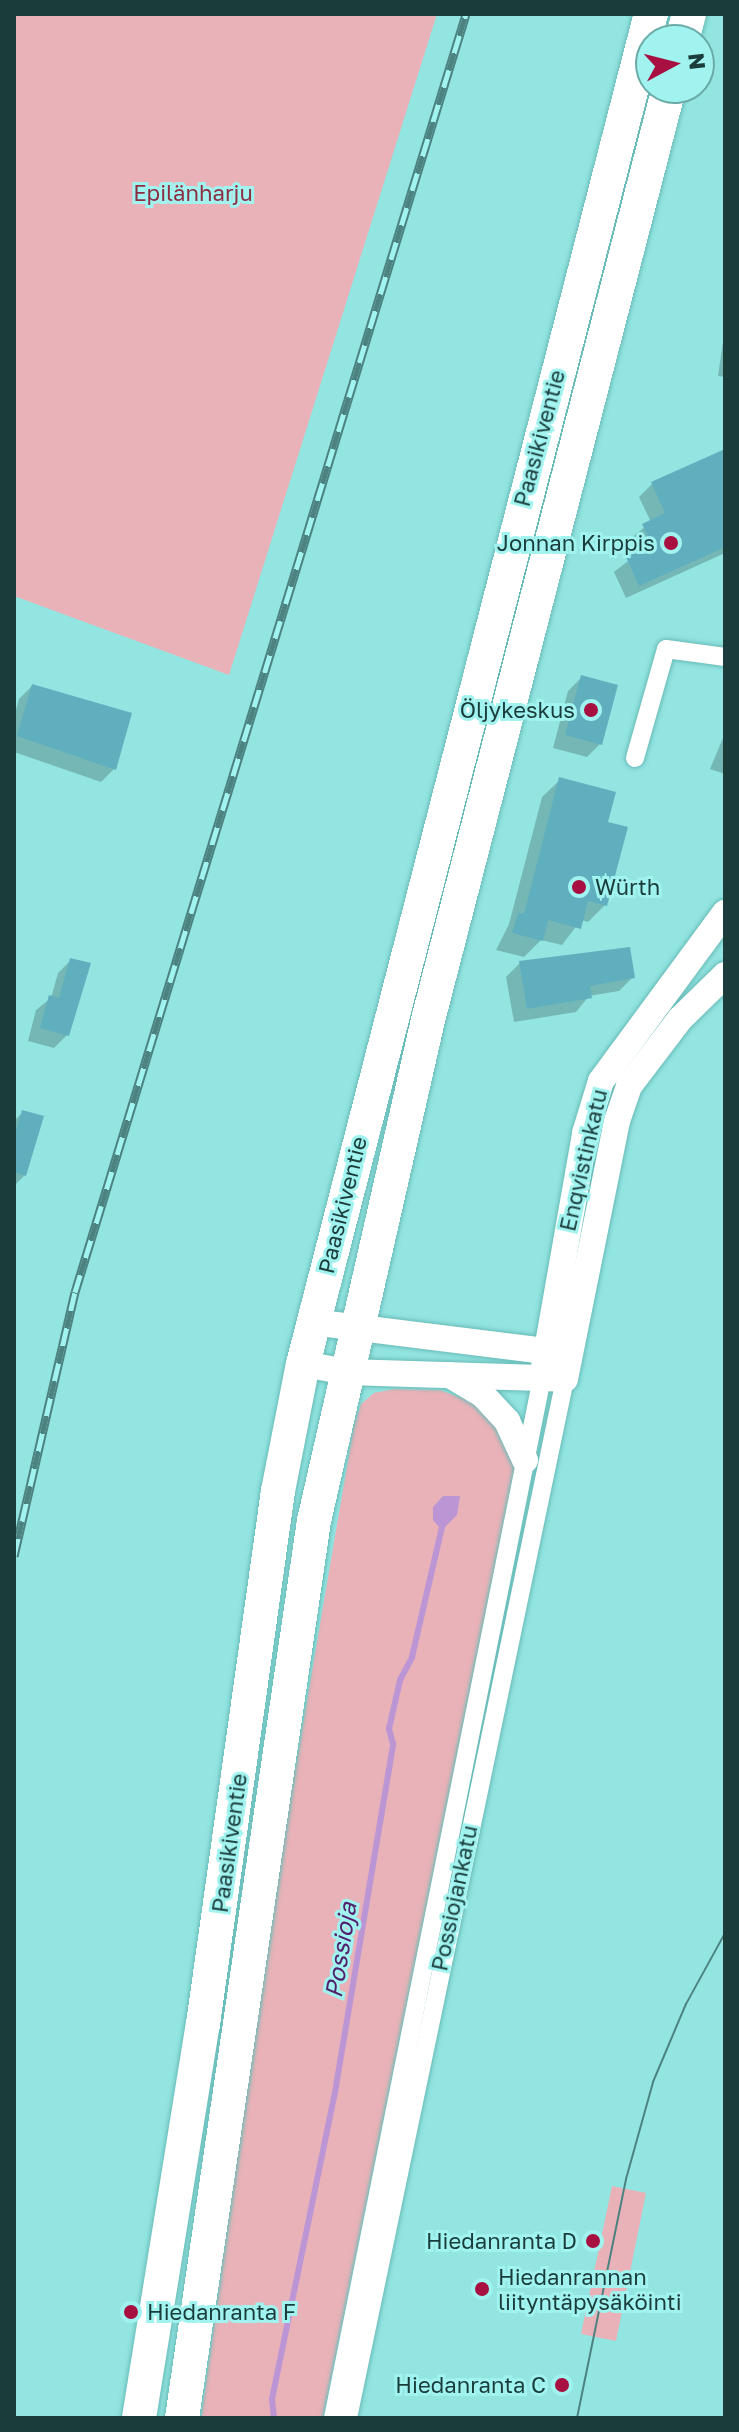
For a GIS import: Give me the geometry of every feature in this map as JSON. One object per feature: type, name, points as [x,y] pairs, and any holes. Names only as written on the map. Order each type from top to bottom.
[{"type":"highway","name":"Paasikiventie","points":[[139,2418],[203,2024],[278,1491],[303,1364],[651,14]]},
{"type":"highway","name":"Paasikiventie","points":[[182,2418],[314,1521],[428,1020],[665,104]]},
{"type":"main road","name":"Enqvistinkatu","points":[[555,1365],[585,1133],[601,1081],[725,913]]},
{"type":"main road","name":"Enqvistinkatu","points":[[555,1365],[629,1086],[680,1019],[725,975]]},
{"type":"main road","points":[[312,1322],[555,1365]]},
{"type":"main road","points":[[303,1364],[347,1372],[443,1372],[555,1365]]},
{"type":"main road","points":[[443,1372],[482,1394],[507,1421],[525,1460]]},
{"type":"street","points":[[635,758],[666,649],[725,657]]},
{"type":"street","name":"Possiojankatu","points":[[333,2418],[525,1460],[555,1365]]},
{"type":"street","name":"Possiojankatu","points":[[348,2418],[555,1365]]},
{"type":"green space","name":"Epilänharju","points":[[14,14],[437,14],[229,675],[14,596]]},
{"type":"green space","points":[[394,1389],[440,1390],[478,1404],[505,1436],[515,1470],[323,2418],[201,2418],[271,1911],[354,1425],[361,1404],[374,1393]]},
{"type":"green space","points":[[612,2186],[646,2193],[616,2341],[581,2334]]},
{"type":"shaded area","points":[[443,1496],[460,1496],[457,1515],[442,1530],[433,1520],[433,1507]]},
{"type":"building","points":[[725,449],[725,547],[639,586],[626,557],[652,545],[642,524],[665,513],[651,482]]},
{"type":"building","name":"Öljykeskus","points":[[581,675],[618,685],[602,745],[565,735]]},
{"type":"building","points":[[32,684],[132,713],[116,770],[17,736]]},
{"type":"building","points":[[559,777],[616,792],[608,822],[628,827],[607,906],[588,901],[581,929],[548,920],[543,941],[512,933],[518,913],[524,914]]},
{"type":"building","points":[[630,947],[635,978],[590,986],[592,998],[527,1009],[519,961]]},
{"type":"building","points":[[70,958],[91,963],[69,1036],[40,1028],[49,995],[59,998]]},
{"type":"building","points":[[22,1110],[44,1116],[26,1176],[14,1172],[14,1138]]},
{"type":"waterway","name":"Possioja","points":[[274,2418],[272,2399],[336,2086],[393,1744],[389,1729],[400,1680],[412,1657],[443,1523]]},
{"type":"tram line","points":[[577,2418],[626,2179],[653,2082],[686,2004],[725,1933]]},
{"type":"railway","points":[[14,1556],[75,1292],[466,14]]},
{"type":"place","name":"Jonnan Kirppis","points":[[671,543]]},
{"type":"place","name":"Öljykeskus","points":[[591,710]]},
{"type":"place","name":"Würth","points":[[579,887]]},
{"type":"place","name":"Hiedanranta D","points":[[593,2241]]},
{"type":"place","name":"Hiedanrannan liityntäpysäköinti","points":[[482,2289]]},
{"type":"place","name":"Hiedanranta F","points":[[131,2312]]},
{"type":"place","name":"Hiedanranta C","points":[[562,2385]]}]
